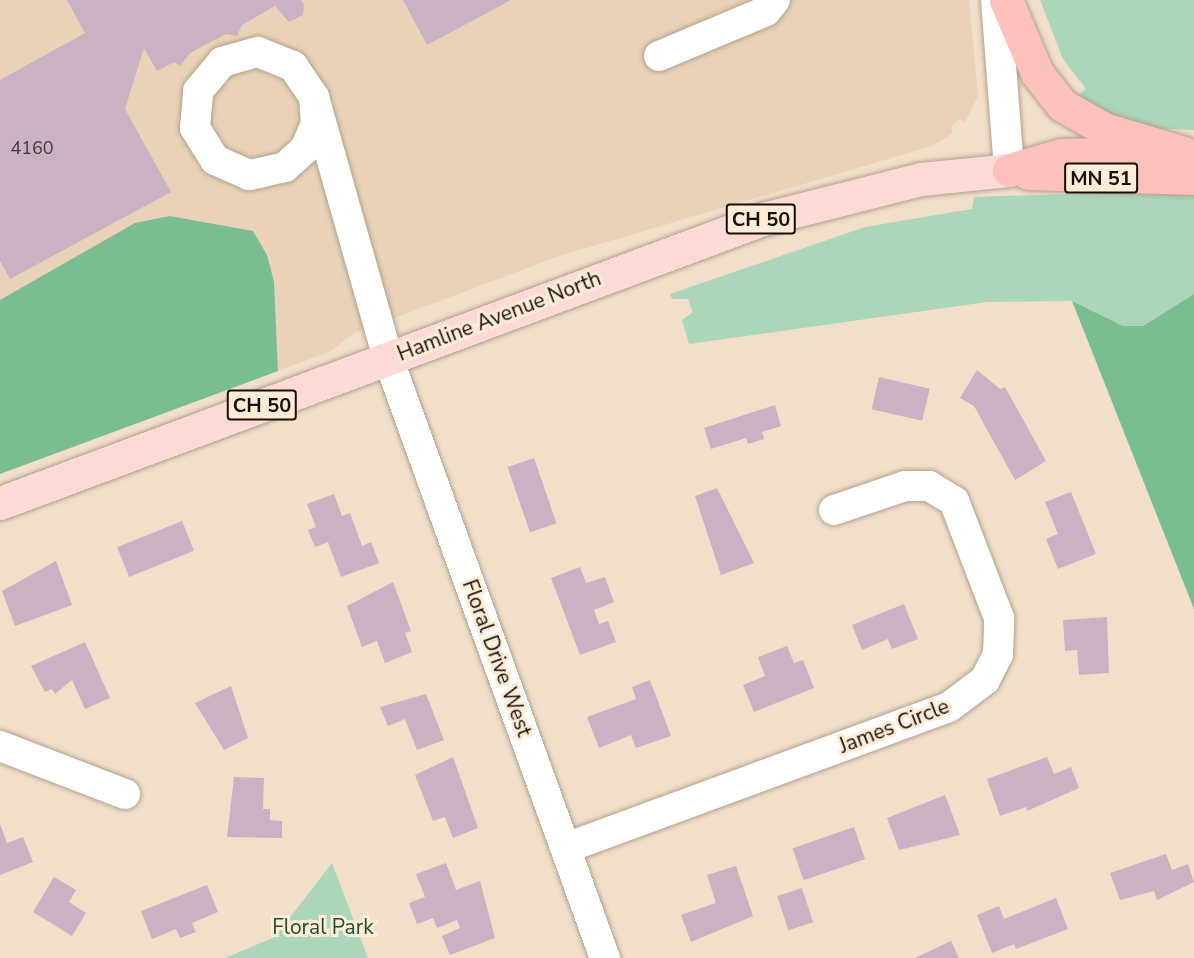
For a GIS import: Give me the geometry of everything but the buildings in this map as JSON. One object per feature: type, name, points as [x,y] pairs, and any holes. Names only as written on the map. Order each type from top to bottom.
[{"type":"highway","points":[[1006,0],[1037,73],[1062,105],[1104,129],[1191,161]]},
{"type":"highway","name":"Hamline Avenue North","points":[[1009,170],[1061,155],[1191,161]]},
{"type":"main road","name":"Hamline Avenue North","points":[[0,503],[388,358],[523,304],[832,198],[961,172],[1009,170]]},
{"type":"street","points":[[659,56],[766,11],[775,0]]},
{"type":"street","points":[[996,0],[1009,170]]},
{"type":"street","points":[[285,167],[305,149],[316,124],[314,97],[293,66],[258,52],[222,62],[198,91],[195,128],[215,160],[249,175],[285,167],[322,171],[348,203]]},
{"type":"street","name":"Floral Drive West","points":[[314,97],[348,203],[388,358],[605,958]]},
{"type":"street","name":"James Circle","points":[[566,848],[949,707],[985,680],[998,655],[999,618],[954,501],[929,486],[905,486],[834,510]]},
{"type":"street","points":[[0,746],[125,794]]},
{"type":"shaded area","points":[[0,0],[969,0],[978,96],[965,122],[959,119],[951,127],[953,133],[932,146],[559,256],[352,334],[331,351],[278,371],[274,282],[253,231],[170,216],[0,300]]},
{"type":"green space","points":[[1040,0],[1194,0],[1194,130],[1133,128],[1077,96],[1086,89],[1063,59]]},
{"type":"green space","points":[[1194,190],[1194,294],[1143,326],[1123,326],[1072,301],[987,302],[689,344],[682,320],[693,312],[688,299],[672,299],[670,294],[865,227],[972,209],[974,197]]},
{"type":"green space","points":[[170,216],[253,231],[267,255],[274,282],[278,371],[0,474],[0,300],[135,223]]},
{"type":"green space","points":[[1194,294],[1194,609],[1072,301],[1123,326],[1143,326]]},
{"type":"green space","name":"Floral Park","points":[[332,863],[368,958],[225,958],[275,937]]}]
